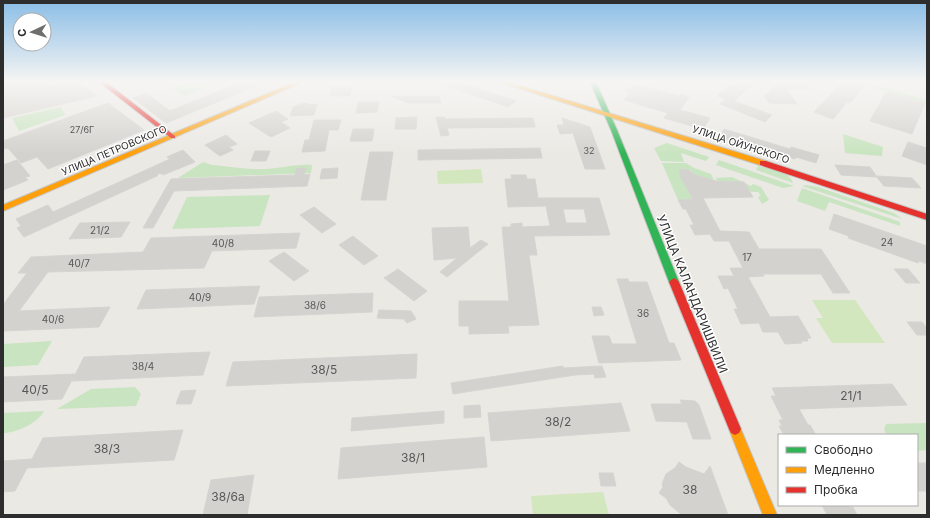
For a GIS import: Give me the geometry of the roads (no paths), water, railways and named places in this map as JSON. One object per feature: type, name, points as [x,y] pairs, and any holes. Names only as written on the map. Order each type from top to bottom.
[{"type":"main road","points":[[133,106],[173,137]]},
{"type":"main road","name":"УЛИЦА ПЕТРОВСКОГО","points":[[3,208],[244,106]]},
{"type":"main road","name":"УЛИЦА ОЙУНСКОГО","points":[[584,106],[815,179],[927,217]]},
{"type":"main road","name":"УЛИЦА КАЛАНДАРИШВИЛИ","points":[[604,106],[670,273],[770,515]]}]
